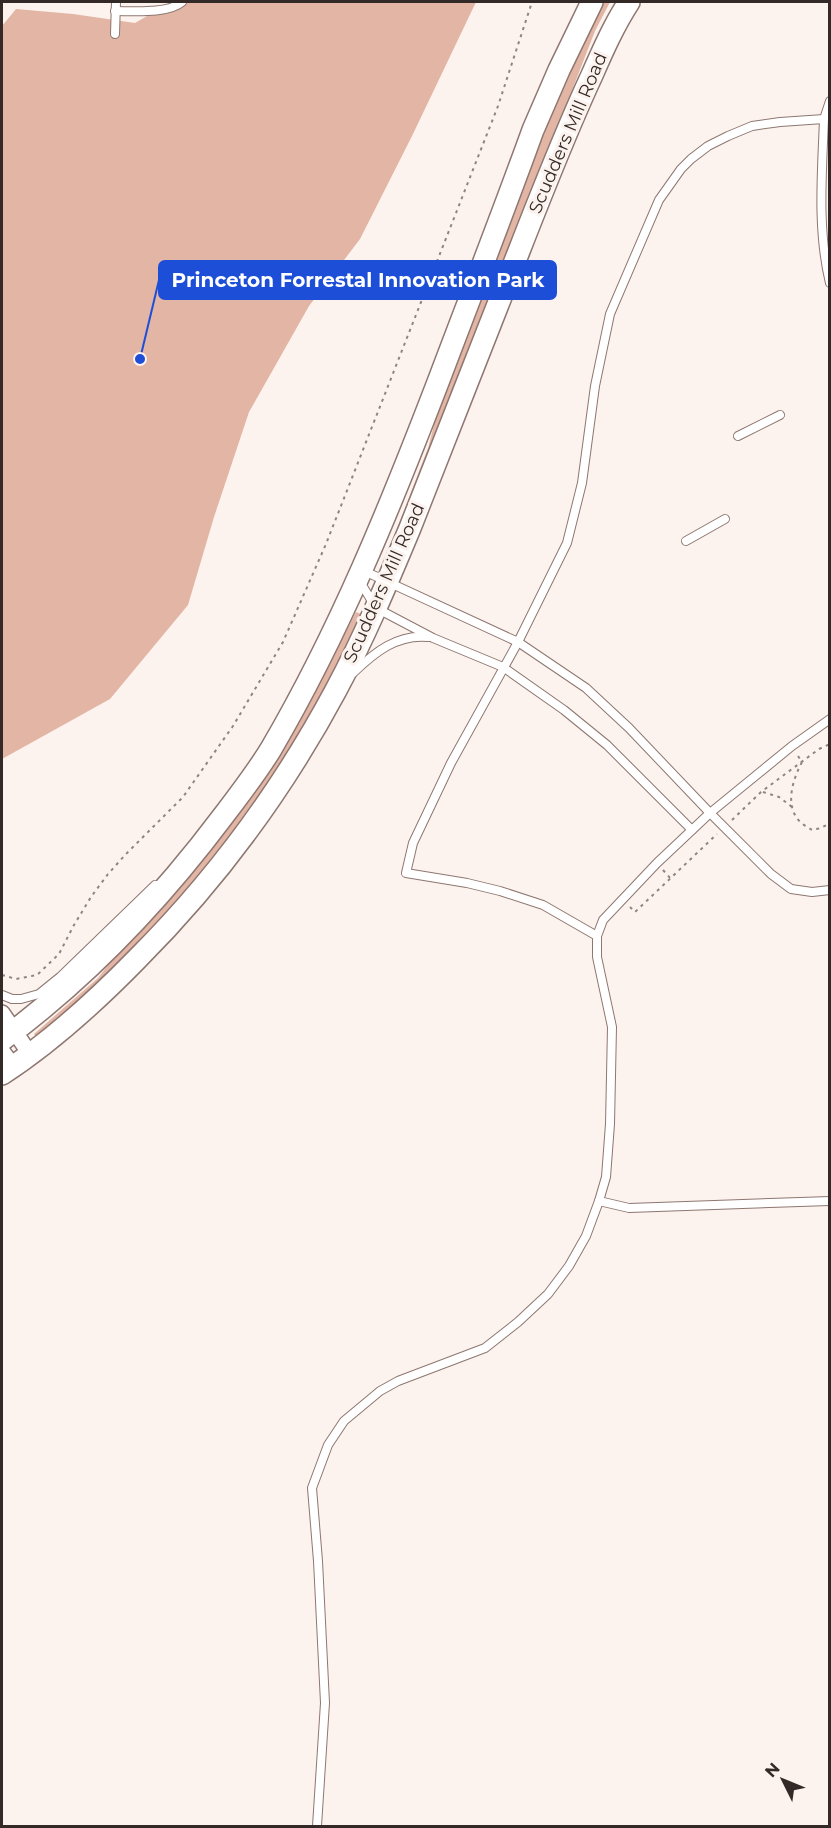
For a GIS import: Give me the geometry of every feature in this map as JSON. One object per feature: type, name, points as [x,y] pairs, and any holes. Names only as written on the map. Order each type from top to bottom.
[{"type":"main road","name":"Scudders Mill Road","points":[[8,1036],[96,960],[180,871],[236,800],[270,751],[322,656],[360,574],[415,443],[533,130],[592,2]]},
{"type":"main road","name":"Scudders Mill Road","points":[[5,1064],[30,1054],[105,991],[164,932],[207,884],[271,798],[338,688],[376,608],[432,473],[570,122],[628,2]]},
{"type":"street","points":[[2,1013],[8,1036],[30,1054]]},
{"type":"lane","points":[[115,34],[116,2]]},
{"type":"lane","points":[[116,12],[167,9],[182,2]]},
{"type":"lane","points":[[830,102],[824,119],[822,180],[823,242],[830,283]]},
{"type":"lane","points":[[597,936],[543,905],[467,883],[406,873],[413,843],[451,763],[518,642],[567,543],[582,483],[596,386],[610,314],[659,200],[675,176],[691,159],[708,146],[728,136],[752,126],[824,119]]},
{"type":"lane","points":[[738,436],[780,415]]},
{"type":"lane","points":[[686,541],[725,519]]},
{"type":"lane","points":[[360,574],[387,582],[518,642],[586,688],[629,728],[771,874],[791,889],[812,892],[830,890]]},
{"type":"lane","points":[[360,574],[376,608],[433,638],[503,668],[564,710],[607,745],[692,830]]},
{"type":"lane","points":[[338,688],[367,659],[382,648],[404,638],[418,636],[433,638]]},
{"type":"lane","points":[[316,1827],[325,1703],[312,1488],[328,1445],[344,1421],[380,1391],[399,1381],[485,1348],[548,1294],[570,1266],[586,1236],[606,1177],[610,1124],[612,1027],[597,957],[597,936],[603,920],[628,892],[710,813],[792,746],[830,719]]},
{"type":"lane","points":[[2,995],[12,999],[21,999],[39,994],[75,963],[156,884],[180,871]]},
{"type":"lane","points":[[599,1201],[629,1208],[830,1201]]},
{"type":"path","points":[[2,975],[16,979],[37,975],[59,954],[86,906],[108,874],[183,797],[234,726],[283,642],[326,544],[489,127],[532,2]]},
{"type":"path","points":[[802,762],[792,784],[792,807],[796,818],[812,830],[830,823]]},
{"type":"path","points":[[761,792],[779,797],[792,807]]},
{"type":"shaded area","points":[[171,2],[476,2],[360,239],[309,306],[249,412],[188,605],[110,699],[2,759],[2,26],[16,9],[135,23]]},
{"type":"shaded area","points":[[603,2],[610,2],[595,31],[388,564],[384,563],[428,448],[444,387],[542,132],[577,53]]},
{"type":"shaded area","points":[[356,612],[361,614],[316,708],[254,812],[133,952],[37,1038],[34,1034],[98,978],[307,706]]},
{"type":"place","name":"Princeton Forrestal Innovation Park","points":[[140,359]]}]
